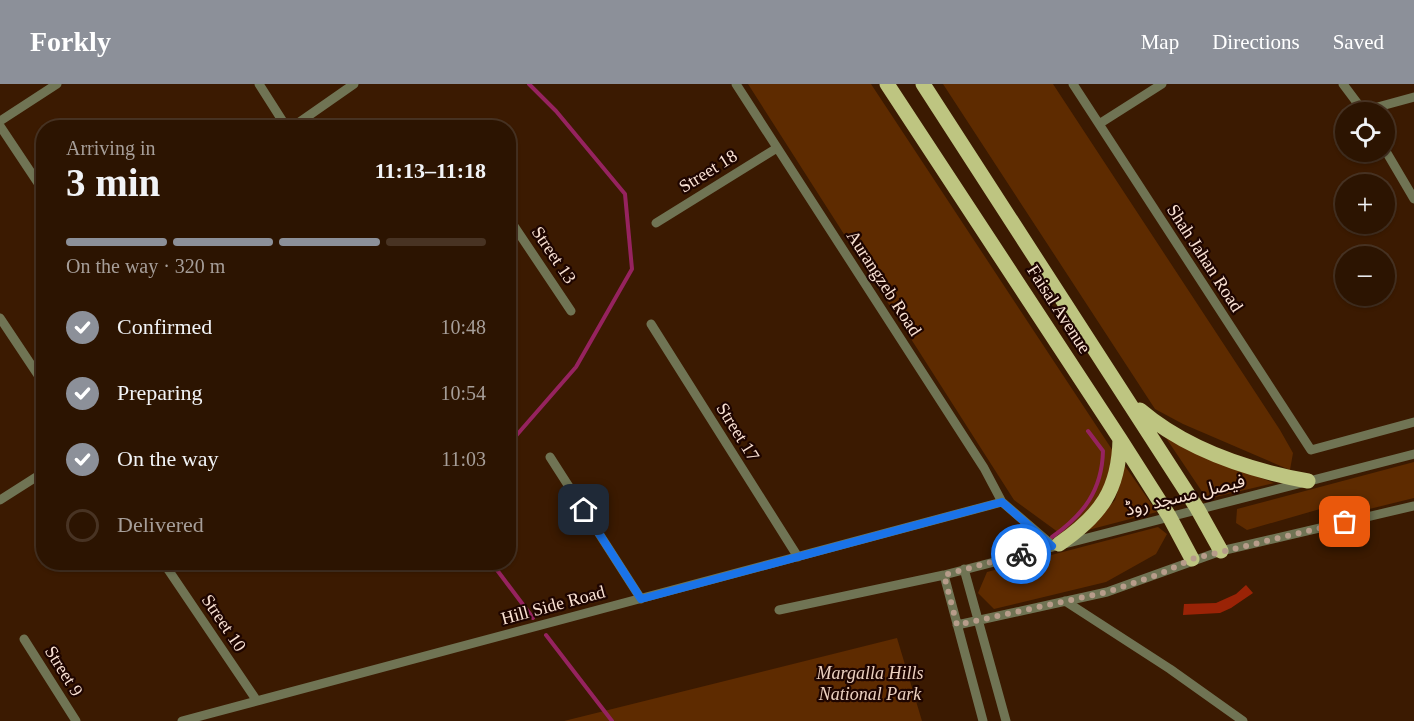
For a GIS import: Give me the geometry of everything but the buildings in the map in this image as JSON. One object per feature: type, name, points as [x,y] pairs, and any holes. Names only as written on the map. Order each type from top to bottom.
[{"type":"main road","name":"Faisal Avenue","points":[[887,84],[1120,439],[1169,516],[1192,559]]},
{"type":"main road","name":"Faisal Avenue","points":[[923,84],[1197,508],[1221,551]]},
{"type":"main road","points":[[1126,398],[1158,425],[1213,454],[1266,473],[1308,481]]},
{"type":"main road","points":[[1055,545],[1088,523],[1102,507],[1120,464],[1120,439]]},
{"type":"street","points":[[0,121],[57,84]]},
{"type":"street","points":[[259,84],[284,120]]},
{"type":"street","points":[[301,120],[354,84]]},
{"type":"street","name":"Aurangzeb Road","points":[[736,84],[984,468],[1002,502]]},
{"type":"street","name":"Shah Jahan Road","points":[[1073,84],[1311,450],[1414,422]]},
{"type":"street","points":[[1099,124],[1162,84]]},
{"type":"street","points":[[1343,84],[1356,102]]},
{"type":"street","points":[[1395,103],[1414,97]]},
{"type":"street","points":[[0,126],[36,180]]},
{"type":"street","name":"Street 18","points":[[656,223],[777,148]]},
{"type":"street","points":[[1392,162],[1414,199]]},
{"type":"street","name":"Street 13","points":[[516,229],[571,311]]},
{"type":"street","points":[[0,320],[36,372]]},
{"type":"street","name":"Street 17","points":[[651,324],[798,557]]},
{"type":"street","name":"فیصل مسجد روڈ","points":[[779,610],[944,575],[1197,508],[1414,454]]},
{"type":"street","points":[[550,457],[641,599]]},
{"type":"street","points":[[0,500],[36,477]]},
{"type":"street","points":[[1002,502],[1055,545]]},
{"type":"street","name":"Hill Side Road","points":[[182,721],[1002,502]]},
{"type":"street","points":[[957,625],[1107,592],[1160,574],[1192,559],[1414,506]]},
{"type":"street","points":[[964,569],[1006,721]]},
{"type":"street","name":"Street 10","points":[[168,570],[257,701]]},
{"type":"street","points":[[944,575],[983,721]]},
{"type":"street","points":[[1065,601],[1170,669],[1243,721]]},
{"type":"street","name":"Street 9","points":[[24,639],[76,721]]},
{"type":"green space","points":[[748,84],[871,84],[1113,451],[1103,490],[1098,499],[1084,516],[1062,535],[1014,500]]},
{"type":"green space","points":[[943,84],[1053,84],[1280,430],[1293,453],[1290,470],[1183,424],[1155,409]]},
{"type":"green space","points":[[1162,432],[1216,461],[1274,483],[1207,499]]},
{"type":"green space","points":[[1414,462],[1414,498],[1349,514],[1320,509],[1247,530],[1236,523],[1237,509]]},
{"type":"green space","points":[[1125,466],[1157,512],[1088,530],[1115,500]]},
{"type":"green space","points":[[1158,527],[1167,534],[1156,554],[1106,582],[994,609],[978,593],[987,572]]},
{"type":"green space","name":"Margalla Hills National Park","points":[[897,638],[922,721],[564,721]]},
{"type":"waterway","points":[[516,436],[576,367],[632,269],[625,194],[556,111],[529,84]]},
{"type":"waterway","points":[[1052,537],[1073,520],[1095,490],[1102,465],[1103,451],[1088,431]]},
{"type":"waterway","points":[[497,570],[533,618]]},
{"type":"waterway","points":[[546,635],[612,721]]},
{"type":"way so far","points":[[1021,554],[944,575],[957,625],[1107,592],[1160,574],[1192,559],[1345,522]]},
{"type":"route","points":[[584,510],[641,599],[1002,502],[1052,546],[1021,554]]}]
